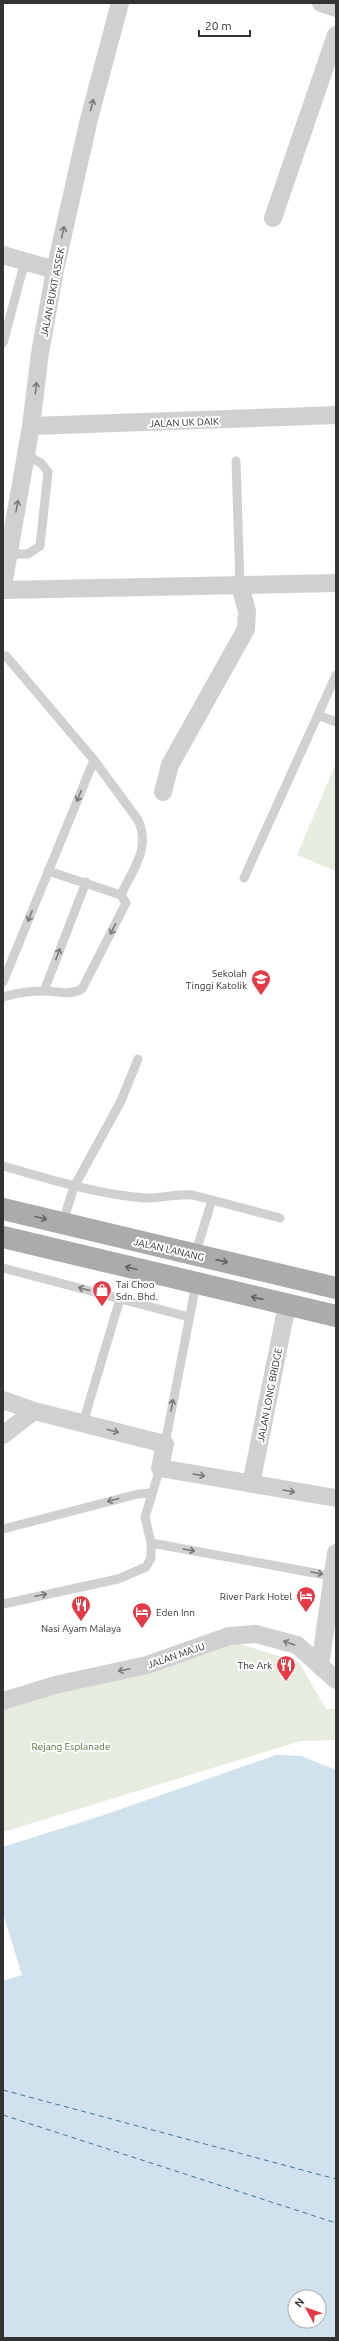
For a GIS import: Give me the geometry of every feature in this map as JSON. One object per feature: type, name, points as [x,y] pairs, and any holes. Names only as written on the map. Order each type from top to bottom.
[{"type":"main road","name":"JALAN LANANG","points":[[3,1209],[336,1288]]},
{"type":"main road","points":[[3,1237],[336,1316]]},
{"type":"street","name":"JALAN BUKIT ASSEK","points":[[3,586],[10,554],[8,531],[26,455],[40,353],[55,270],[89,119],[120,3]]},
{"type":"street","points":[[321,3],[336,8]]},
{"type":"street","points":[[273,218],[336,35]]},
{"type":"street","points":[[3,255],[55,270]]},
{"type":"street","name":"JALAN UK DAIK","points":[[31,426],[336,415]]},
{"type":"street","points":[[3,590],[336,583]]},
{"type":"street","points":[[163,792],[170,765],[246,629],[247,611],[240,586]]},
{"type":"street","name":"JALAN LONG BRIDGE","points":[[250,1484],[287,1305]]},
{"type":"street","points":[[3,1400],[34,1411],[165,1444],[160,1468],[250,1484],[335,1496]]},
{"type":"street","points":[[3,1435],[34,1411]]},
{"type":"street","points":[[320,1666],[336,1553]]},
{"type":"street","name":"JALAN MAJU","points":[[3,1701],[55,1685],[147,1665],[229,1636],[256,1634],[277,1638],[297,1646],[336,1680]]},
{"type":"lane","points":[[3,339],[25,261]]},
{"type":"lane","points":[[10,554],[28,554],[40,546],[48,472],[41,464],[26,455]]},
{"type":"lane","points":[[236,461],[240,586]]},
{"type":"lane","points":[[6,656],[94,760],[132,810],[143,830],[144,846],[121,895]]},
{"type":"lane","points":[[244,878],[336,675]]},
{"type":"lane","points":[[318,715],[336,722]]},
{"type":"lane","points":[[3,982],[94,760]]},
{"type":"lane","points":[[3,997],[15,993],[44,991],[74,994],[82,989],[126,903],[121,895],[86,882],[48,871]]},
{"type":"lane","points":[[44,991],[86,882]]},
{"type":"lane","points":[[62,1224],[74,1187],[121,1101],[138,1059]]},
{"type":"lane","points":[[3,1166],[74,1187],[145,1198],[184,1194],[280,1218]]},
{"type":"lane","points":[[195,1255],[212,1200]]},
{"type":"lane","points":[[3,1268],[189,1318]]},
{"type":"lane","points":[[165,1444],[196,1284]]},
{"type":"lane","points":[[83,1423],[120,1299]]},
{"type":"lane","points":[[3,1604],[118,1579],[146,1567],[151,1558],[151,1543],[145,1517],[160,1468]]},
{"type":"lane","points":[[3,1529],[138,1494],[152,1493]]},
{"type":"lane","points":[[151,1543],[332,1576]]},
{"type":"green space","points":[[336,763],[336,871],[297,855]]},
{"type":"green space","name":"Rejang Esplanade","points":[[226,1640],[299,1662],[326,1709],[336,1709],[336,1740],[301,1741],[3,1832],[3,1705]]},
{"type":"water","points":[[276,1755],[301,1756],[336,1770],[336,2338],[3,2338],[3,1847],[104,1815]]},
{"type":"pier","points":[[3,1913],[22,1975],[3,1981]]},
{"type":"ferry route","points":[[3,2090],[336,2179]]},
{"type":"ferry route","points":[[3,2115],[336,2223]]},
{"type":"place","name":"Sekolah Tinggi Katolik","points":[[261,996]]},
{"type":"place","name":"Tai Choo Sdn. Bhd.","points":[[102,1307]]},
{"type":"place","name":"River Park Hotel","points":[[306,1613]]},
{"type":"place","name":"Nasi Ayam Malaya","points":[[81,1622]]},
{"type":"place","name":"Eden Inn","points":[[142,1629]]},
{"type":"place","name":"The Ark","points":[[286,1682]]}]
